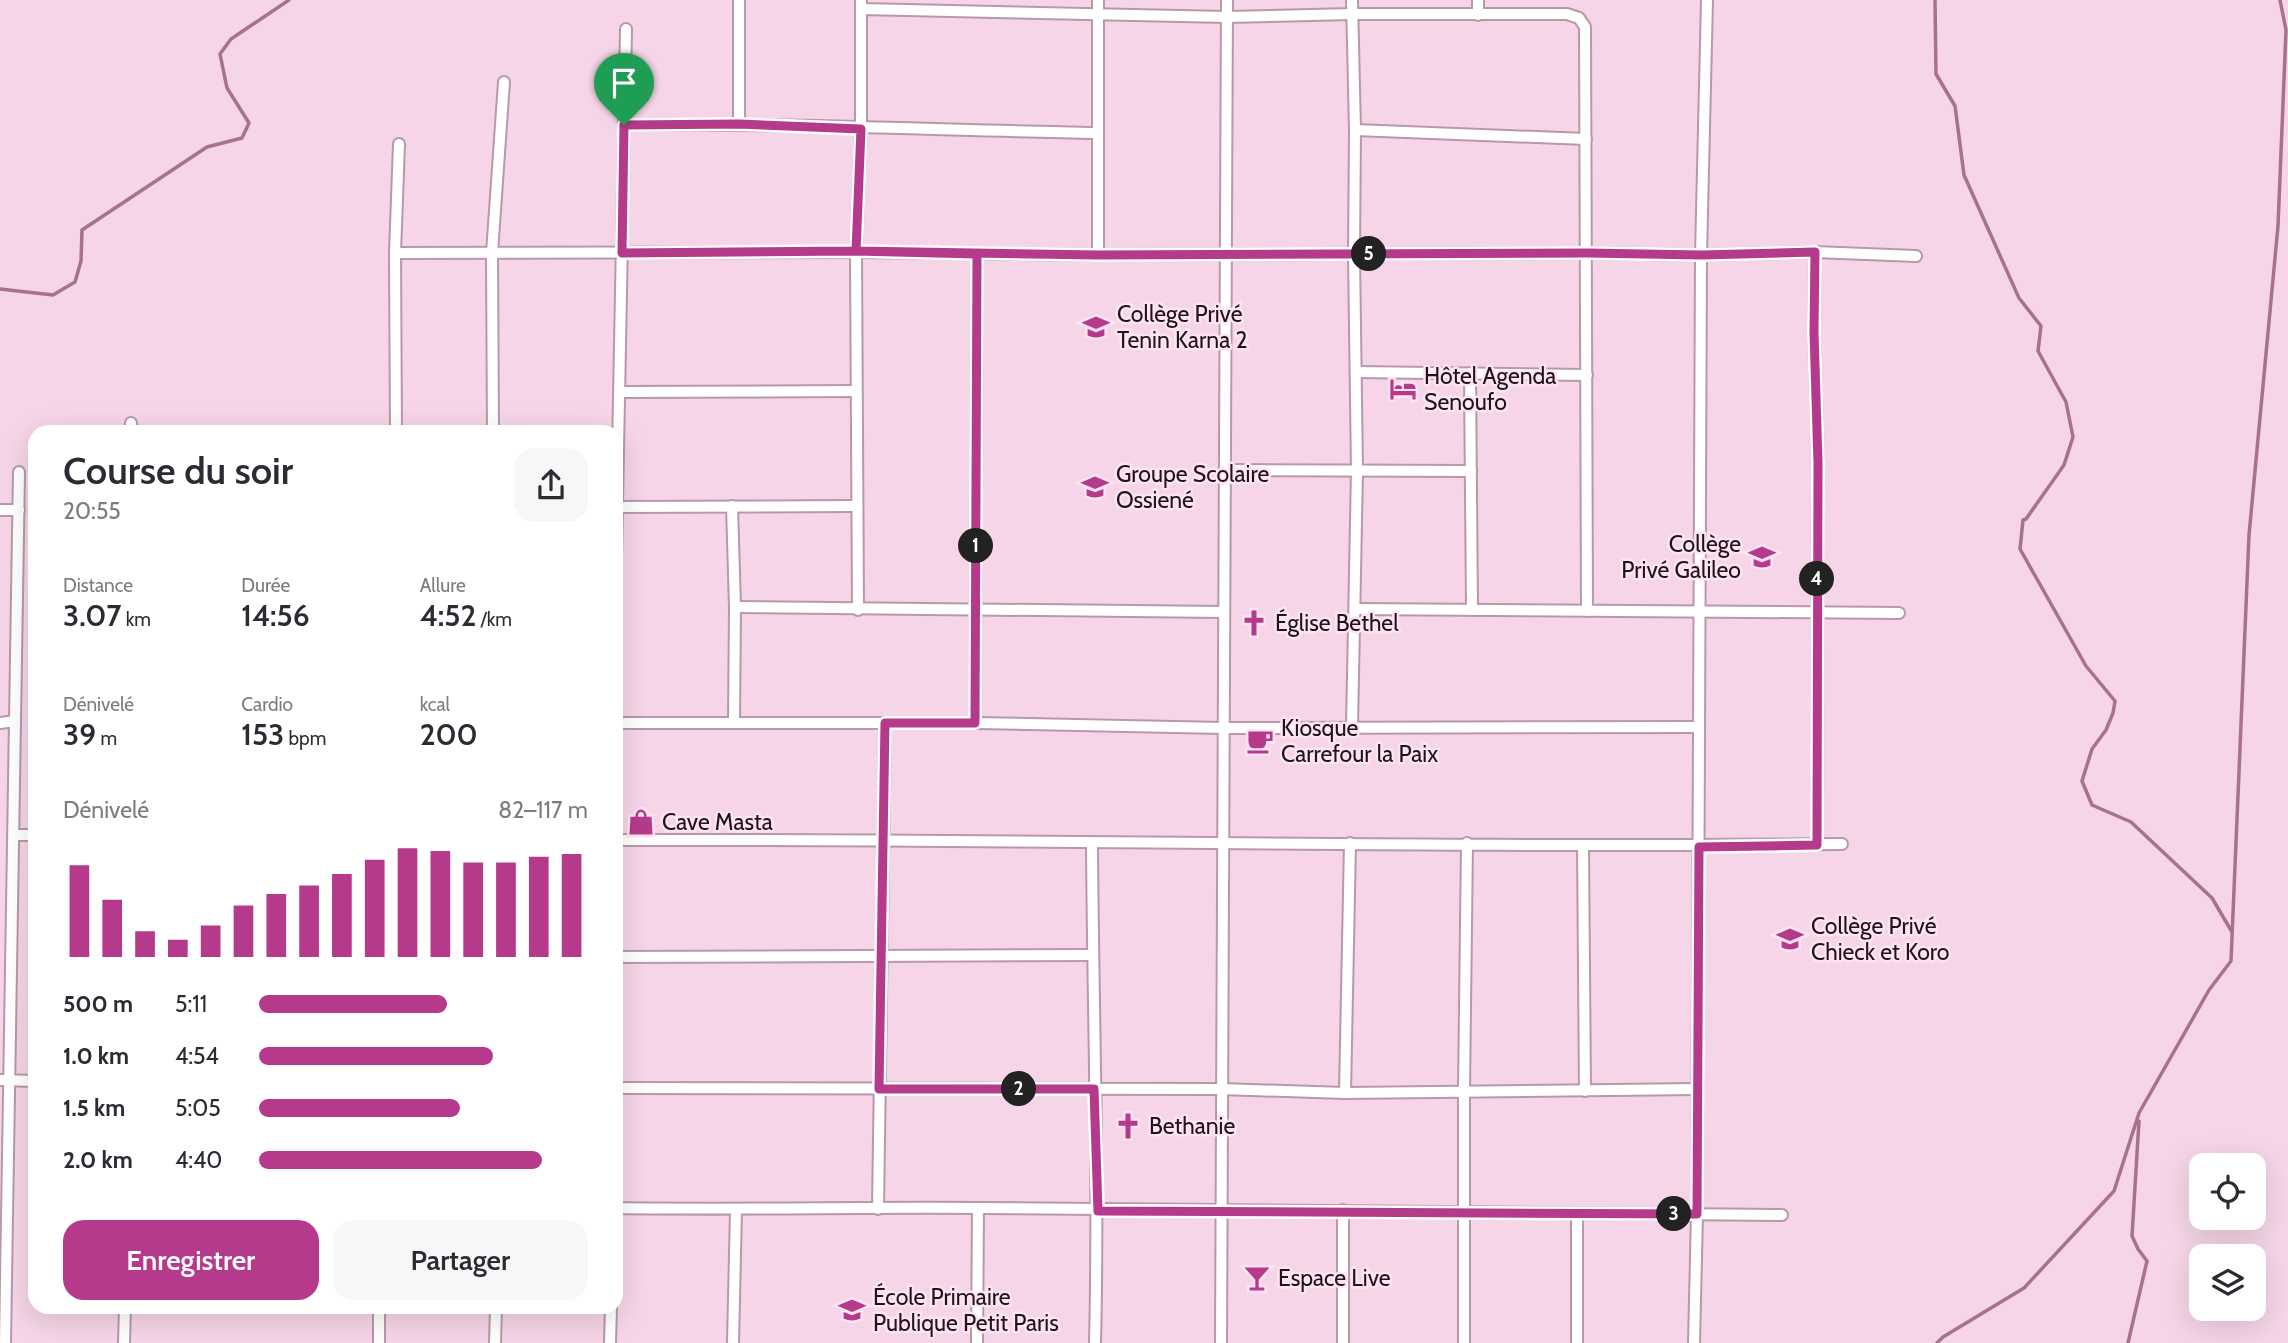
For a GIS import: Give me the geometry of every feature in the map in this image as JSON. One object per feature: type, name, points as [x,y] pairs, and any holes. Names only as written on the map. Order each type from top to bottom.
[{"type":"street","points":[[739,0],[739,124]]},
{"type":"street","points":[[1098,0],[1098,255]]},
{"type":"street","points":[[1221,1343],[1227,0]]},
{"type":"street","points":[[1352,0],[1357,471],[1352,726]]},
{"type":"street","points":[[1478,0],[1478,15]]},
{"type":"street","points":[[1693,1343],[1697,1214],[1699,611],[1707,0]]},
{"type":"street","points":[[858,610],[856,251],[861,129],[861,4],[982,5],[1227,17],[1567,14],[1579,18],[1585,27],[1587,611]]},
{"type":"street","points":[[619,425],[626,29]]},
{"type":"street","points":[[493,425],[492,253],[504,82]]},
{"type":"street","points":[[624,125],[739,124],[1098,133]]},
{"type":"street","points":[[1355,130],[1586,139]]},
{"type":"street","points":[[396,425],[395,253],[399,144]]},
{"type":"street","points":[[395,253],[856,251],[1098,255],[1702,255],[1815,252],[1916,256]]},
{"type":"street","points":[[1815,252],[1814,332],[1818,463],[1817,845]]},
{"type":"street","points":[[975,723],[977,254]]},
{"type":"street","points":[[1356,372],[1587,375]]},
{"type":"street","points":[[1470,373],[1472,611]]},
{"type":"street","points":[[620,392],[856,391]]},
{"type":"street","points":[[1225,470],[1471,471]]},
{"type":"street","points":[[5,1343],[5,992],[14,835],[19,472]]},
{"type":"street","points":[[732,506],[734,722]]},
{"type":"street","points":[[623,507],[856,506]]},
{"type":"street","points":[[0,510],[19,510]]},
{"type":"street","points":[[735,607],[1224,612]]},
{"type":"street","points":[[1354,610],[1899,612]]},
{"type":"street","points":[[0,723],[15,721]]},
{"type":"street","points":[[623,723],[975,723],[1223,728],[1699,727]]},
{"type":"street","points":[[878,1209],[885,723]]},
{"type":"street","points":[[14,835],[28,835]]},
{"type":"street","points":[[623,840],[884,839],[1092,844],[1467,843],[1699,847],[1842,844]]},
{"type":"street","points":[[1345,1093],[1350,843]]},
{"type":"street","points":[[1464,1343],[1467,843]]},
{"type":"street","points":[[1092,844],[1098,1211],[1095,1343]]},
{"type":"street","points":[[1583,845],[1585,1091]]},
{"type":"street","points":[[623,957],[1093,955]]},
{"type":"street","points":[[4,1080],[28,1081]]},
{"type":"street","points":[[623,1088],[1221,1089],[1345,1093],[1697,1089]]},
{"type":"street","points":[[623,1208],[978,1208],[1223,1212],[1343,1210],[1465,1214],[1782,1215]]},
{"type":"street","points":[[977,1343],[978,1208]]},
{"type":"street","points":[[733,1343],[736,1210]]},
{"type":"street","points":[[1343,1210],[1343,1343]]},
{"type":"street","points":[[1577,1214],[1577,1343]]},
{"type":"street","points":[[124,1343],[125,1314]]},
{"type":"street","points":[[379,1314],[379,1343]]},
{"type":"street","points":[[495,1343],[496,1314]]},
{"type":"street","points":[[610,1343],[611,1314]]},
{"type":"waterway","points":[[0,289],[53,295],[75,282],[81,261],[82,230],[207,147],[242,138],[249,123],[227,88],[220,54],[231,39],[289,0]]},
{"type":"waterway","points":[[1935,0],[1936,74],[1955,106],[1964,175],[2019,298],[2041,326],[2038,351],[2066,402],[2073,437],[2064,465],[2023,520],[2020,549],[2086,666],[2115,701],[2106,730],[2092,749],[2082,781],[2092,805],[2131,822],[2212,898],[2232,932]]},
{"type":"waterway","points":[[1937,1343],[2024,1288],[2114,1191],[2139,1113],[2209,990],[2231,961],[2249,535],[2278,226],[2286,30],[2280,0]]},
{"type":"waterway","points":[[2128,1343],[2147,1261],[2132,1236],[2139,1121]]},
{"type":"place","name":"Collège Privé Tenin Karna 2","points":[[1096,327]]},
{"type":"place","name":"Hôtel Agenda Senoufo","points":[[1403,389]]},
{"type":"place","name":"Groupe Scolaire Ossiené","points":[[1095,487]]},
{"type":"place","name":"Collège Privé Galileo","points":[[1762,557]]},
{"type":"place","name":"Église Bethel","points":[[1254,623]]},
{"type":"place","name":"Kiosque Carrefour la Paix","points":[[1260,741]]},
{"type":"place","name":"Cave Masta","points":[[641,822]]},
{"type":"place","name":"Collège Privé Chieck et Koro","points":[[1790,939]]},
{"type":"place","name":"Bethanie","points":[[1128,1126]]},
{"type":"place","name":"Espace Live","points":[[1257,1278]]},
{"type":"place","name":"École Primaire Publique Petit Paris","points":[[852,1310]]},
{"type":"route","points":[[624,125],[622,253],[856,251],[1098,255],[1702,255],[1815,252],[1814,332],[1818,463],[1817,845],[1699,847],[1697,1214],[1465,1214],[1343,1210],[1098,1211],[1094,1089],[879,1089],[885,723],[975,723],[977,254],[856,251],[861,129],[739,124],[624,125]]}]
